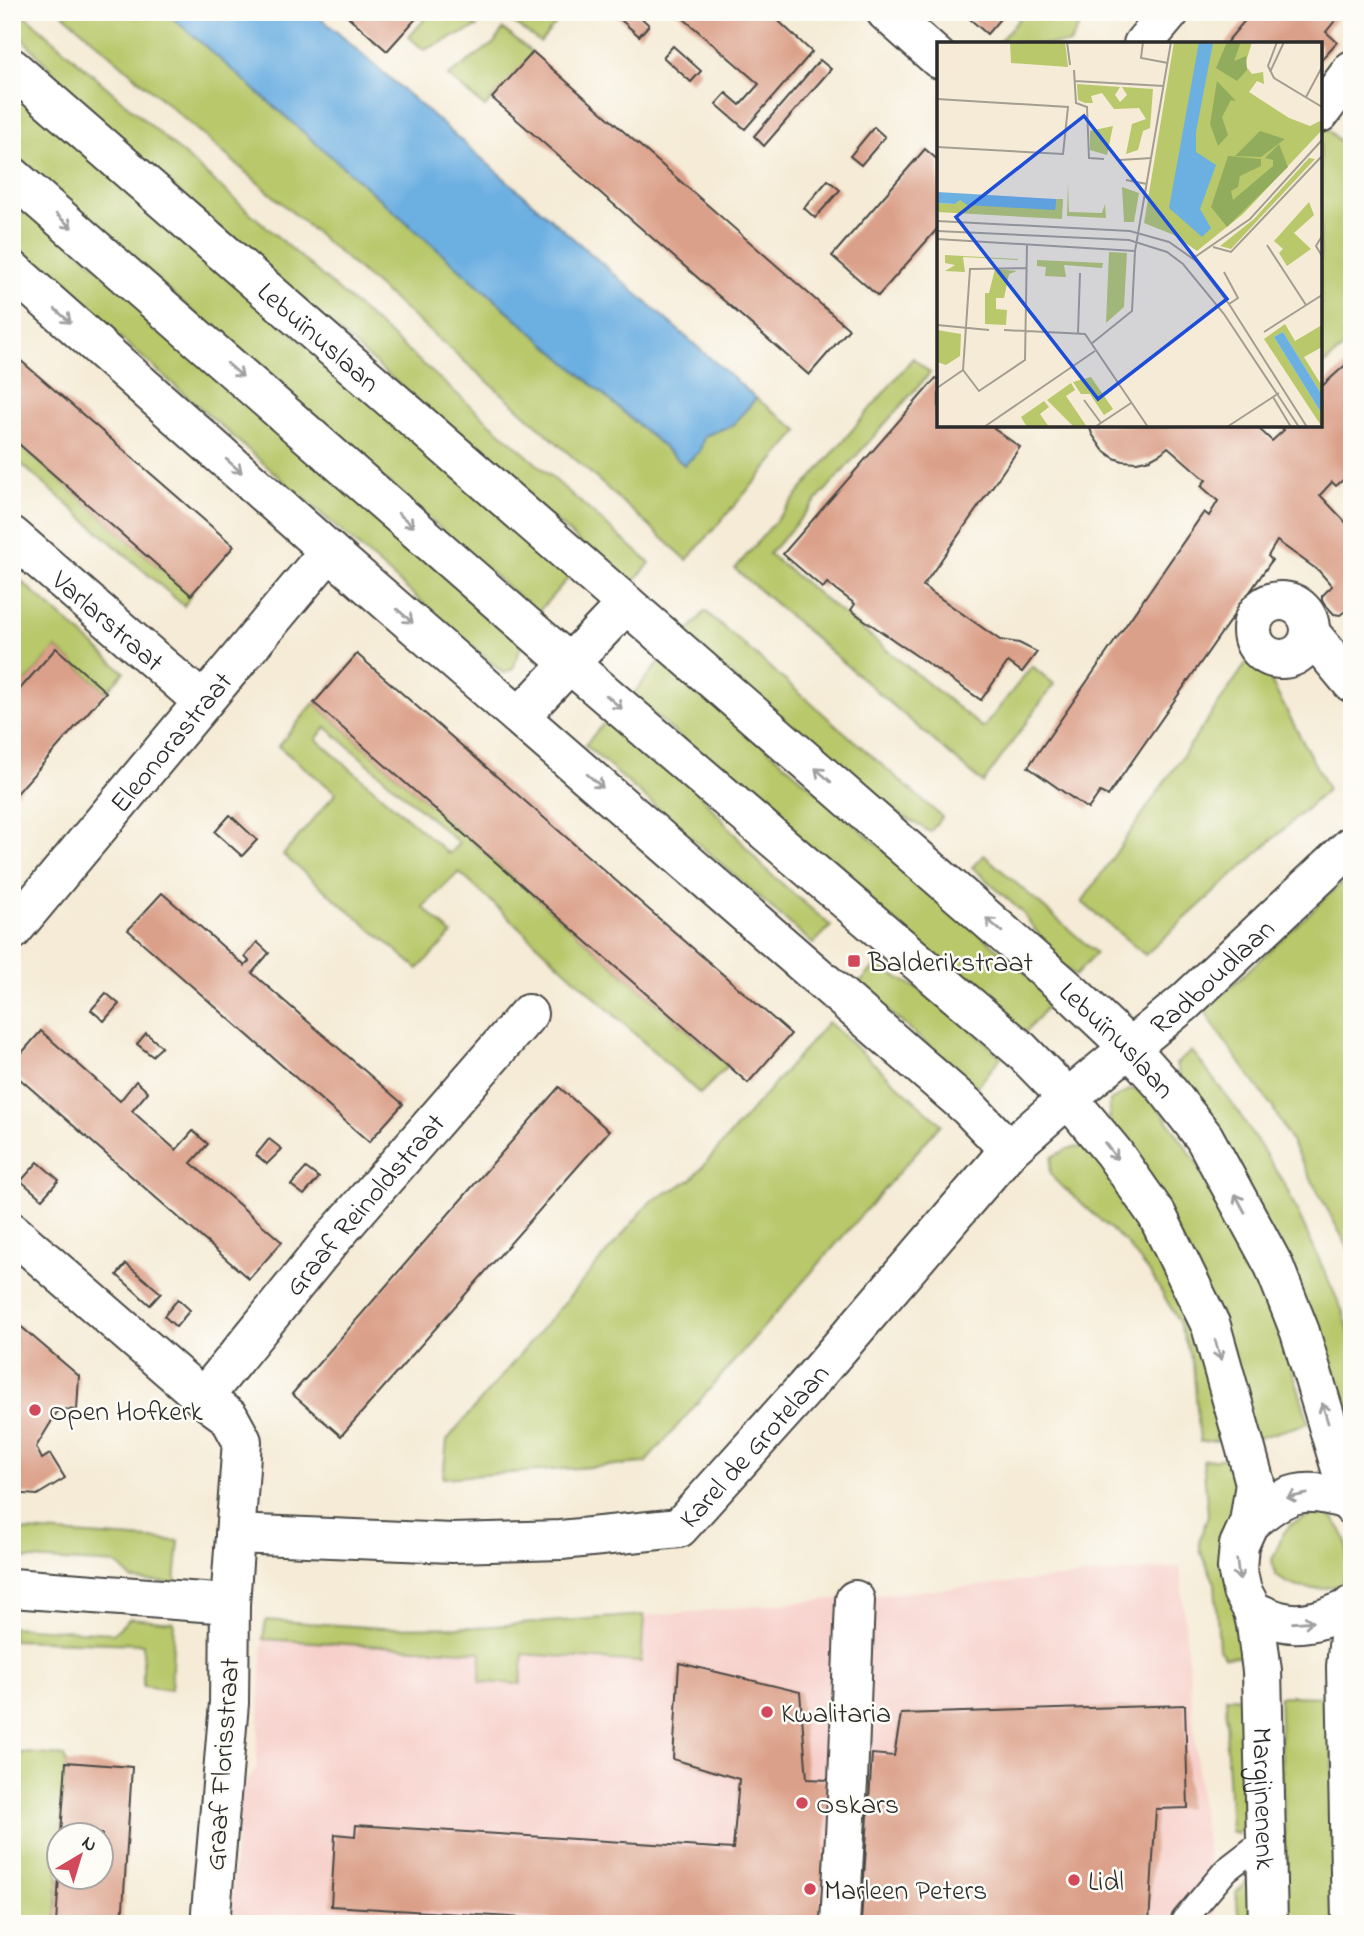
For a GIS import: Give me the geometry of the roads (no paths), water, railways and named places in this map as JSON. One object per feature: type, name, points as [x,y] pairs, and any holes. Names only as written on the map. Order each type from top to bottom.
[{"type":"street","points":[[886,12],[937,57]]},
{"type":"street","points":[[1145,42],[1170,12]]},
{"type":"street","name":"Lebuïnuslaan","points":[[12,68],[1073,994],[1130,1048],[1204,1137],[1274,1266],[1300,1332],[1352,1503]]},
{"type":"street","points":[[1322,110],[1350,74]]},
{"type":"street","points":[[12,176],[570,664],[1021,1050],[1068,1098],[1113,1152],[1157,1214],[1211,1326],[1255,1483],[1249,1523],[1239,1545],[1237,1568],[1242,1591],[1253,1611],[1282,1622],[1307,1623],[1352,1606]]},
{"type":"street","points":[[12,270],[329,551],[969,1108],[1009,1150],[1068,1098]]},
{"type":"street","name":"Varlarstraat","points":[[12,536],[204,702]]},
{"type":"street","name":"Eleonorastraat","points":[[12,931],[329,551]]},
{"type":"street","points":[[520,716],[626,604]]},
{"type":"street","points":[[1311,634],[1352,683]]},
{"type":"street","name":"Radboudlaan","points":[[1068,1098],[1185,1002],[1352,845]]},
{"type":"street","name":"Graaf Reinoldstraat","points":[[203,1398],[332,1239],[528,1014]]},
{"type":"street","name":"Karel de Grotelaan","points":[[235,1534],[452,1543],[561,1540],[679,1528],[804,1389],[1009,1150]]},
{"type":"street","name":"Graaf Florisstraat","points":[[12,1232],[203,1398],[229,1416],[242,1441],[230,1604],[229,1703],[211,1924]]},
{"type":"street","points":[[1249,1523],[1274,1503],[1295,1494],[1328,1494],[1352,1503]]},
{"type":"street","points":[[12,1588],[230,1604]]},
{"type":"street","points":[[840,1924],[855,1600]]},
{"type":"street","points":[[1351,1924],[1346,1667],[1352,1606]]},
{"type":"street","name":"Margijnenenk","points":[[1253,1611],[1262,1671],[1268,1924]]},
{"type":"lane","points":[[1184,1924],[1184,1920],[1226,1870],[1265,1840]]},
{"type":"water","points":[[166,12],[314,12],[756,398],[733,425],[704,436],[700,451],[684,465]]},
{"type":"place","name":"Balderikstraat","points":[[854,961]]},
{"type":"place","name":"Open Hofkerk","points":[[35,1410]]},
{"type":"place","name":"Kwalitaria","points":[[767,1712]]},
{"type":"place","name":"Oskars","points":[[802,1803]]},
{"type":"place","name":"Lidl","points":[[1074,1880]]},
{"type":"place","name":"Marleen Peters","points":[[810,1889]]}]
